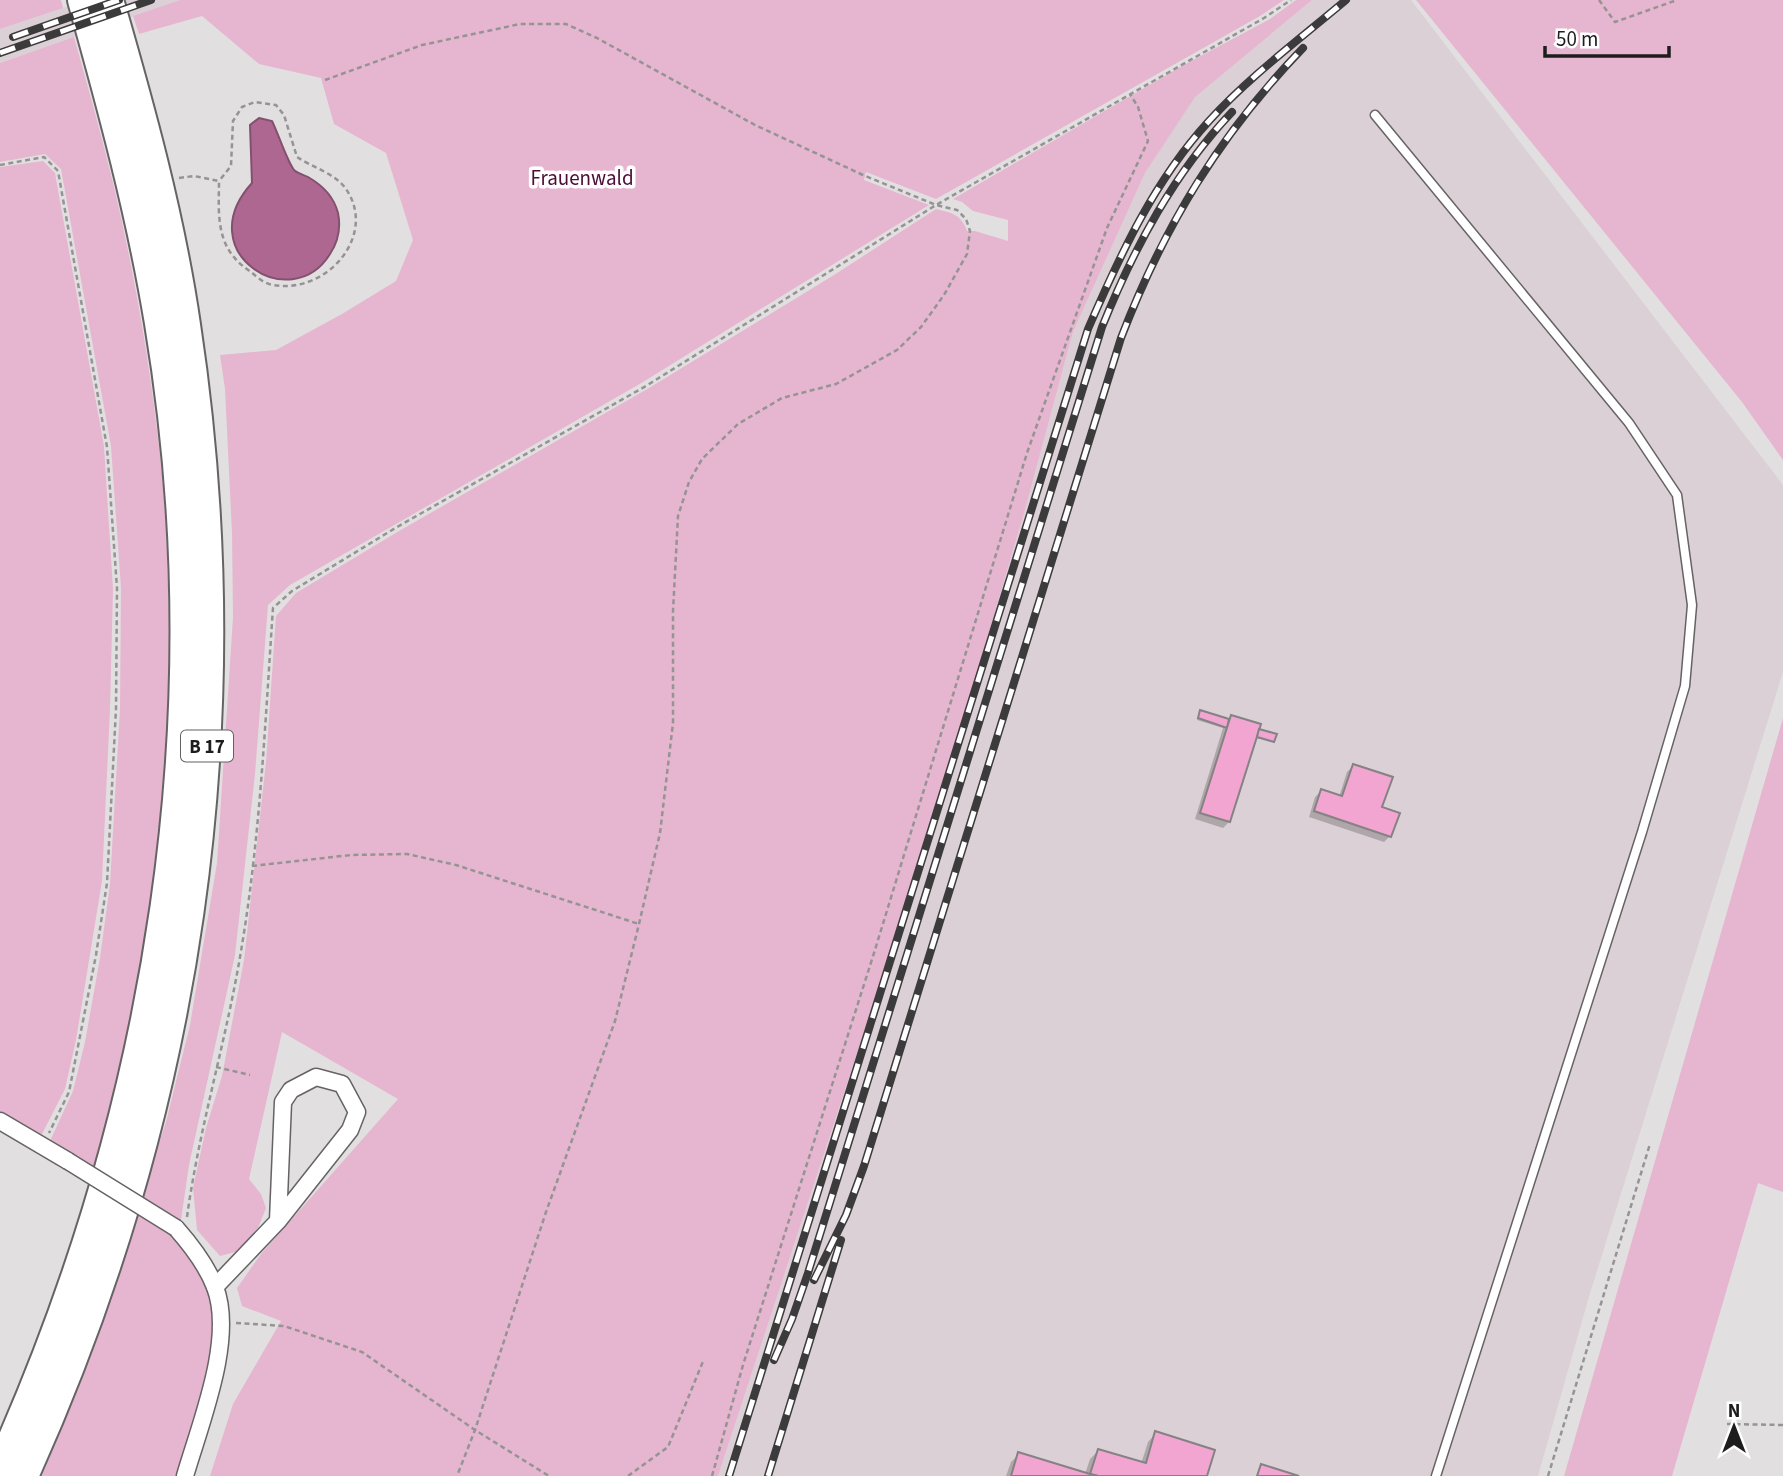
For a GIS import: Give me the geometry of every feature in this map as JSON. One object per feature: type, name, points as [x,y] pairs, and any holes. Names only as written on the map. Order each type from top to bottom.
[{"type":"highway","name":"B 17","points":[[0,1467],[57,1332],[92,1231],[126,1112],[162,934],[180,767],[184,693],[183,592],[180,501],[169,390],[149,264],[132,187],[82,0]]},
{"type":"highway","name":"B 17","points":[[24,1476],[81,1341],[117,1238],[147,1131],[172,1021],[197,859],[209,695],[207,530],[190,349],[159,182],[109,0]]},
{"type":"street","points":[[215,1287],[278,1221],[350,1130],[357,1112],[342,1084],[316,1077],[291,1090],[283,1102],[278,1221]]},
{"type":"street","points":[[0,1121],[43,1145],[180,1233],[198,1255],[215,1287],[222,1322],[216,1367],[185,1476]]},
{"type":"lane","points":[[1375,115],[1629,423],[1677,495],[1692,605],[1685,686],[1642,832],[1436,1476]]},
{"type":"path","points":[[180,1233],[240,957],[261,776],[273,608],[292,591],[397,527],[646,386],[936,205],[1291,0]]},
{"type":"path","points":[[1599,0],[1615,23],[1677,0]]},
{"type":"path","points":[[325,80],[422,46],[520,24],[565,24],[597,38],[755,125],[863,175],[936,205],[957,210],[966,219],[970,232],[967,254],[944,295],[921,327],[897,349],[836,384],[782,398],[738,424],[702,459],[689,482],[678,516],[673,611],[673,723],[660,833],[639,924],[615,1021],[546,1212],[475,1430],[457,1476]]},
{"type":"path","points":[[712,1476],[743,1365],[874,953],[1027,453],[1107,228],[1148,141],[1138,107],[1129,93]]},
{"type":"path","points":[[255,102],[275,105],[284,115],[297,157],[334,178],[346,189],[355,212],[355,226],[349,247],[332,270],[313,282],[293,287],[266,283],[238,263],[224,241],[219,210],[219,181],[231,166],[233,121],[242,107],[255,102]]},
{"type":"path","points":[[0,164],[44,158],[58,171],[107,447],[117,588],[116,709],[107,883],[87,1005],[69,1091],[43,1145]]},
{"type":"path","points":[[159,182],[194,176],[219,181]]},
{"type":"path","points":[[252,866],[351,855],[407,854],[456,865],[639,924]]},
{"type":"path","points":[[216,1067],[250,1075]]},
{"type":"path","points":[[1548,1476],[1650,1144]]},
{"type":"path","points":[[222,1322],[284,1325],[362,1352],[475,1430],[549,1476]]},
{"type":"path","points":[[628,1476],[668,1447],[704,1359]]},
{"type":"path","points":[[1727,1424],[1783,1425]]},
{"type":"shaded area","points":[[87,0],[180,0],[0,63],[0,29]]},
{"type":"shaded area","points":[[1312,0],[1411,0],[1783,485],[1783,672],[1588,1300],[1538,1476],[718,1476],[938,807],[1026,506],[1073,332],[1145,173],[1195,96]]},
{"type":"shaded area","points":[[259,118],[272,121],[294,170],[323,188],[334,202],[338,213],[338,235],[330,254],[313,272],[292,279],[272,277],[253,268],[239,252],[232,232],[236,208],[252,183],[250,125]]},
{"type":"green space","points":[[0,0],[61,0],[63,8],[0,29]]},
{"type":"green space","name":"Frauenwald","points":[[180,0],[1284,0],[936,199],[866,172],[864,180],[929,205],[643,382],[290,585],[268,605],[255,774],[235,955],[189,1165],[181,1220],[141,1197],[166,1122],[190,1025],[217,863],[233,617],[225,389],[220,355],[276,350],[342,314],[396,281],[413,240],[386,153],[334,124],[321,78],[259,64],[202,16],[139,34],[133,16]]},
{"type":"green space","points":[[1296,0],[1312,0],[1195,97],[1145,173],[1073,332],[1026,506],[938,807],[718,1476],[210,1476],[233,1404],[281,1321],[242,1306],[237,1288],[261,1254],[398,1099],[282,1032],[249,1179],[261,1194],[266,1208],[258,1228],[239,1251],[220,1256],[197,1230],[193,1188],[206,1128],[222,1076],[244,960],[266,762],[276,616],[296,593],[649,388],[936,209],[959,218],[967,231],[1008,241],[1008,220],[973,211],[953,199],[1182,66],[1270,19]]},
{"type":"green space","points":[[1416,0],[1783,0],[1783,460],[1742,402]]},
{"type":"green space","points":[[74,37],[114,187],[141,320],[162,471],[168,587],[167,734],[155,881],[131,1026],[94,1168],[50,1141],[73,1091],[85,1042],[110,884],[120,709],[121,588],[111,446],[61,169],[45,154],[0,162],[0,63]]},
{"type":"green space","points":[[43,161],[55,173],[104,446],[113,589],[102,881],[76,1040],[65,1089],[40,1138],[0,1114],[0,167]]},
{"type":"green space","points":[[1783,718],[1783,1192],[1758,1183],[1672,1476],[1564,1476]]},
{"type":"green space","points":[[135,1213],[166,1232],[182,1247],[202,1276],[214,1309],[215,1339],[212,1359],[176,1476],[42,1476],[95,1341]]},
{"type":"building","points":[[1200,710],[1229,719],[1227,728],[1198,718]]},
{"type":"building","points":[[1231,715],[1261,724],[1230,822],[1200,813]]},
{"type":"building","points":[[1259,729],[1277,734],[1274,742],[1257,737]]},
{"type":"building","points":[[1353,764],[1393,777],[1382,807],[1400,813],[1391,837],[1314,811],[1321,789],[1342,796]]},
{"type":"building","points":[[1155,1431],[1215,1450],[1207,1476],[1090,1474],[1098,1449],[1146,1463]]},
{"type":"building","points":[[1018,1452],[1090,1474],[1098,1476],[1011,1476]]},
{"type":"building","points":[[1261,1464],[1299,1476],[1257,1476]]},
{"type":"railway","points":[[13,37],[119,0]]},
{"type":"railway","points":[[0,53],[151,0]]},
{"type":"railway","points":[[729,1476],[1088,329],[1140,220],[1171,168],[1189,144],[1241,89],[1346,0]]},
{"type":"railway","points":[[814,1280],[846,1215],[864,1166],[1121,338],[1156,258],[1197,183],[1246,114],[1303,48]]},
{"type":"railway","points":[[774,1360],[808,1273],[1102,327],[1157,213],[1192,160],[1232,112]]},
{"type":"railway","points":[[768,1476],[841,1240]]}]
